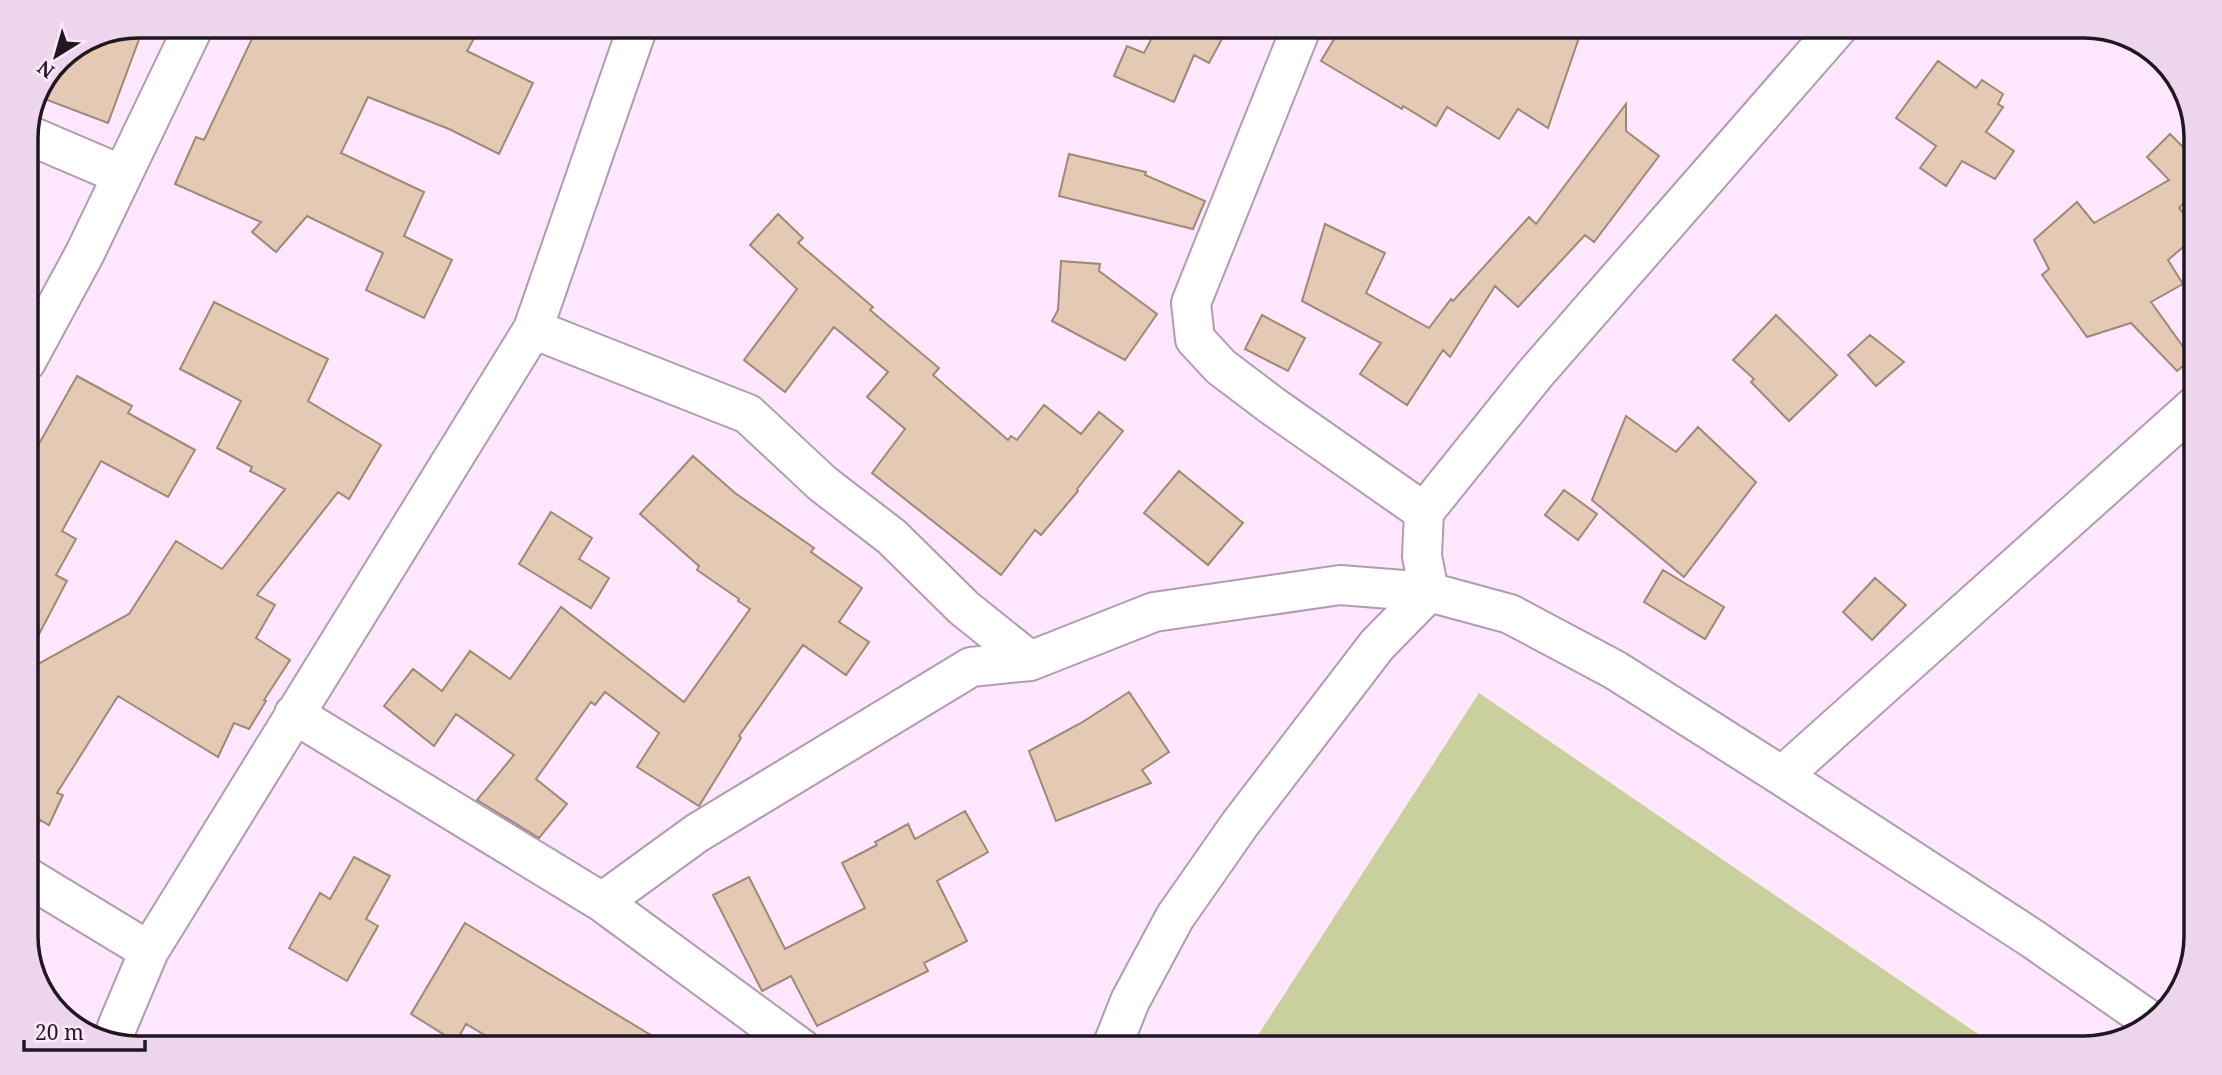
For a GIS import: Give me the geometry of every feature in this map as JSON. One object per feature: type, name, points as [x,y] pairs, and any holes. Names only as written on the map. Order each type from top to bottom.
[{"type":"street","points":[[39,338],[85,253],[188,38]]},
{"type":"street","points":[[116,1034],[149,951],[533,329],[634,38]]},
{"type":"street","points":[[1297,38],[1191,303],[1195,340],[1221,368],[1424,512]]},
{"type":"street","points":[[1429,592],[1422,556],[1424,512],[1535,373],[1828,38]]},
{"type":"street","points":[[39,140],[122,175]]},
{"type":"street","points":[[533,329],[748,414],[823,484],[892,537],[964,608],[1030,661]]},
{"type":"street","points":[[1782,776],[2183,416]]},
{"type":"street","points":[[602,902],[697,833],[971,667],[1030,661],[1154,611],[1221,600],[1340,586],[1429,592],[1510,614],[1615,670],[2033,939],[2143,1017]]},
{"type":"street","points":[[1116,1036],[1130,1001],[1175,917],[1240,824],[1377,645],[1429,592]]},
{"type":"street","points":[[294,714],[602,902],[784,1036]]},
{"type":"street","points":[[39,884],[149,951]]},
{"type":"green space","points":[[1479,693],[1981,1036],[1257,1036]]},
{"type":"building","points":[[140,38],[108,123],[46,100],[51,91],[91,91],[91,51],[119,40]]},
{"type":"building","points":[[252,38],[474,38],[467,51],[533,83],[499,154],[449,129],[368,97],[341,153],[424,192],[404,236],[452,260],[424,318],[366,290],[383,253],[307,216],[276,252],[252,232],[261,222],[175,184],[196,137],[204,140]]},
{"type":"building","points":[[1152,38],[1223,38],[1209,63],[1194,55],[1174,102],[1114,76],[1127,46],[1144,53]]},
{"type":"building","points":[[1335,38],[1579,38],[1548,128],[1518,109],[1499,139],[1447,107],[1436,126],[1321,61]]},
{"type":"building","points":[[1938,61],[1976,88],[1982,80],[2003,94],[1998,104],[2003,107],[1986,132],[2014,151],[1995,179],[1962,161],[1946,186],[1920,168],[1936,146],[1896,118]]},
{"type":"building","points":[[1626,104],[1626,131],[1659,156],[1594,242],[1585,235],[1518,307],[1495,286],[1450,357],[1443,350],[1407,405],[1360,374],[1381,343],[1302,301],[1325,224],[1385,253],[1366,293],[1429,328],[1451,299],[1453,301],[1529,217],[1536,224]]},
{"type":"building","points":[[2170,134],[2183,147],[2183,204],[2179,208],[2183,213],[2183,247],[2168,260],[2183,284],[2151,302],[2183,347],[2183,366],[2177,371],[2131,323],[2087,337],[2042,275],[2049,269],[2034,240],[2077,202],[2094,223],[2169,180],[2147,157]]},
{"type":"building","points":[[1069,154],[1146,172],[1145,175],[1205,201],[1193,229],[1059,196]]},
{"type":"building","points":[[778,214],[803,238],[798,243],[873,307],[870,310],[939,368],[933,375],[1008,440],[1011,436],[1017,440],[1044,405],[1081,434],[1099,412],[1123,431],[1041,535],[1035,530],[1001,575],[872,473],[905,429],[867,397],[888,372],[834,327],[785,392],[744,360],[797,289],[750,245]]},
{"type":"building","points":[[1061,261],[1100,264],[1099,271],[1157,314],[1125,360],[1052,321],[1058,310]]},
{"type":"building","points":[[214,302],[328,359],[308,401],[381,445],[349,499],[338,492],[257,595],[275,605],[256,638],[290,660],[249,729],[234,723],[218,757],[118,696],[57,793],[63,795],[49,825],[39,822],[39,663],[129,614],[176,541],[222,569],[285,489],[250,471],[252,467],[217,448],[241,401],[180,369]]},
{"type":"building","points":[[1262,315],[1305,338],[1288,371],[1245,349]]},
{"type":"building","points":[[1776,315],[1837,375],[1789,421],[1751,382],[1754,379],[1733,360]]},
{"type":"building","points":[[1870,335],[1904,362],[1876,386],[1848,355]]},
{"type":"building","points":[[77,376],[132,406],[128,413],[195,450],[168,497],[101,461],[62,531],[76,539],[56,575],[67,581],[39,634],[39,444]]},
{"type":"building","points":[[1626,416],[1676,452],[1698,427],[1756,482],[1684,577],[1592,500]]},
{"type":"building","points":[[693,456],[735,493],[814,548],[811,552],[862,588],[839,622],[869,642],[846,675],[803,645],[739,736],[741,738],[699,806],[637,767],[659,733],[605,692],[595,705],[591,702],[536,779],[567,804],[539,838],[477,800],[514,755],[456,714],[434,746],[384,706],[413,669],[442,691],[470,651],[510,679],[561,607],[684,702],[750,609],[697,570],[699,566],[640,514]]},
{"type":"building","points":[[1179,471],[1243,523],[1208,565],[1144,513]]},
{"type":"building","points":[[1564,490],[1597,514],[1578,540],[1545,515]]},
{"type":"building","points":[[551,512],[592,538],[579,559],[609,578],[591,608],[519,564]]},
{"type":"building","points":[[1663,570],[1724,607],[1705,639],[1644,602]]},
{"type":"building","points":[[1875,578],[1906,605],[1872,640],[1843,612]]},
{"type":"building","points":[[1129,692],[1169,752],[1142,770],[1151,783],[1056,821],[1029,751],[1081,723]]},
{"type":"building","points":[[965,811],[988,852],[937,881],[967,941],[924,963],[928,971],[817,1026],[791,976],[762,991],[713,895],[749,877],[785,949],[865,908],[842,863],[877,845],[875,842],[908,824],[915,839]]},
{"type":"building","points":[[354,857],[390,876],[366,919],[378,926],[347,981],[289,948],[320,893],[330,899]]},
{"type":"building","points":[[465,923],[652,1036],[486,1036],[466,1024],[459,1036],[446,1036],[411,1014]]}]
